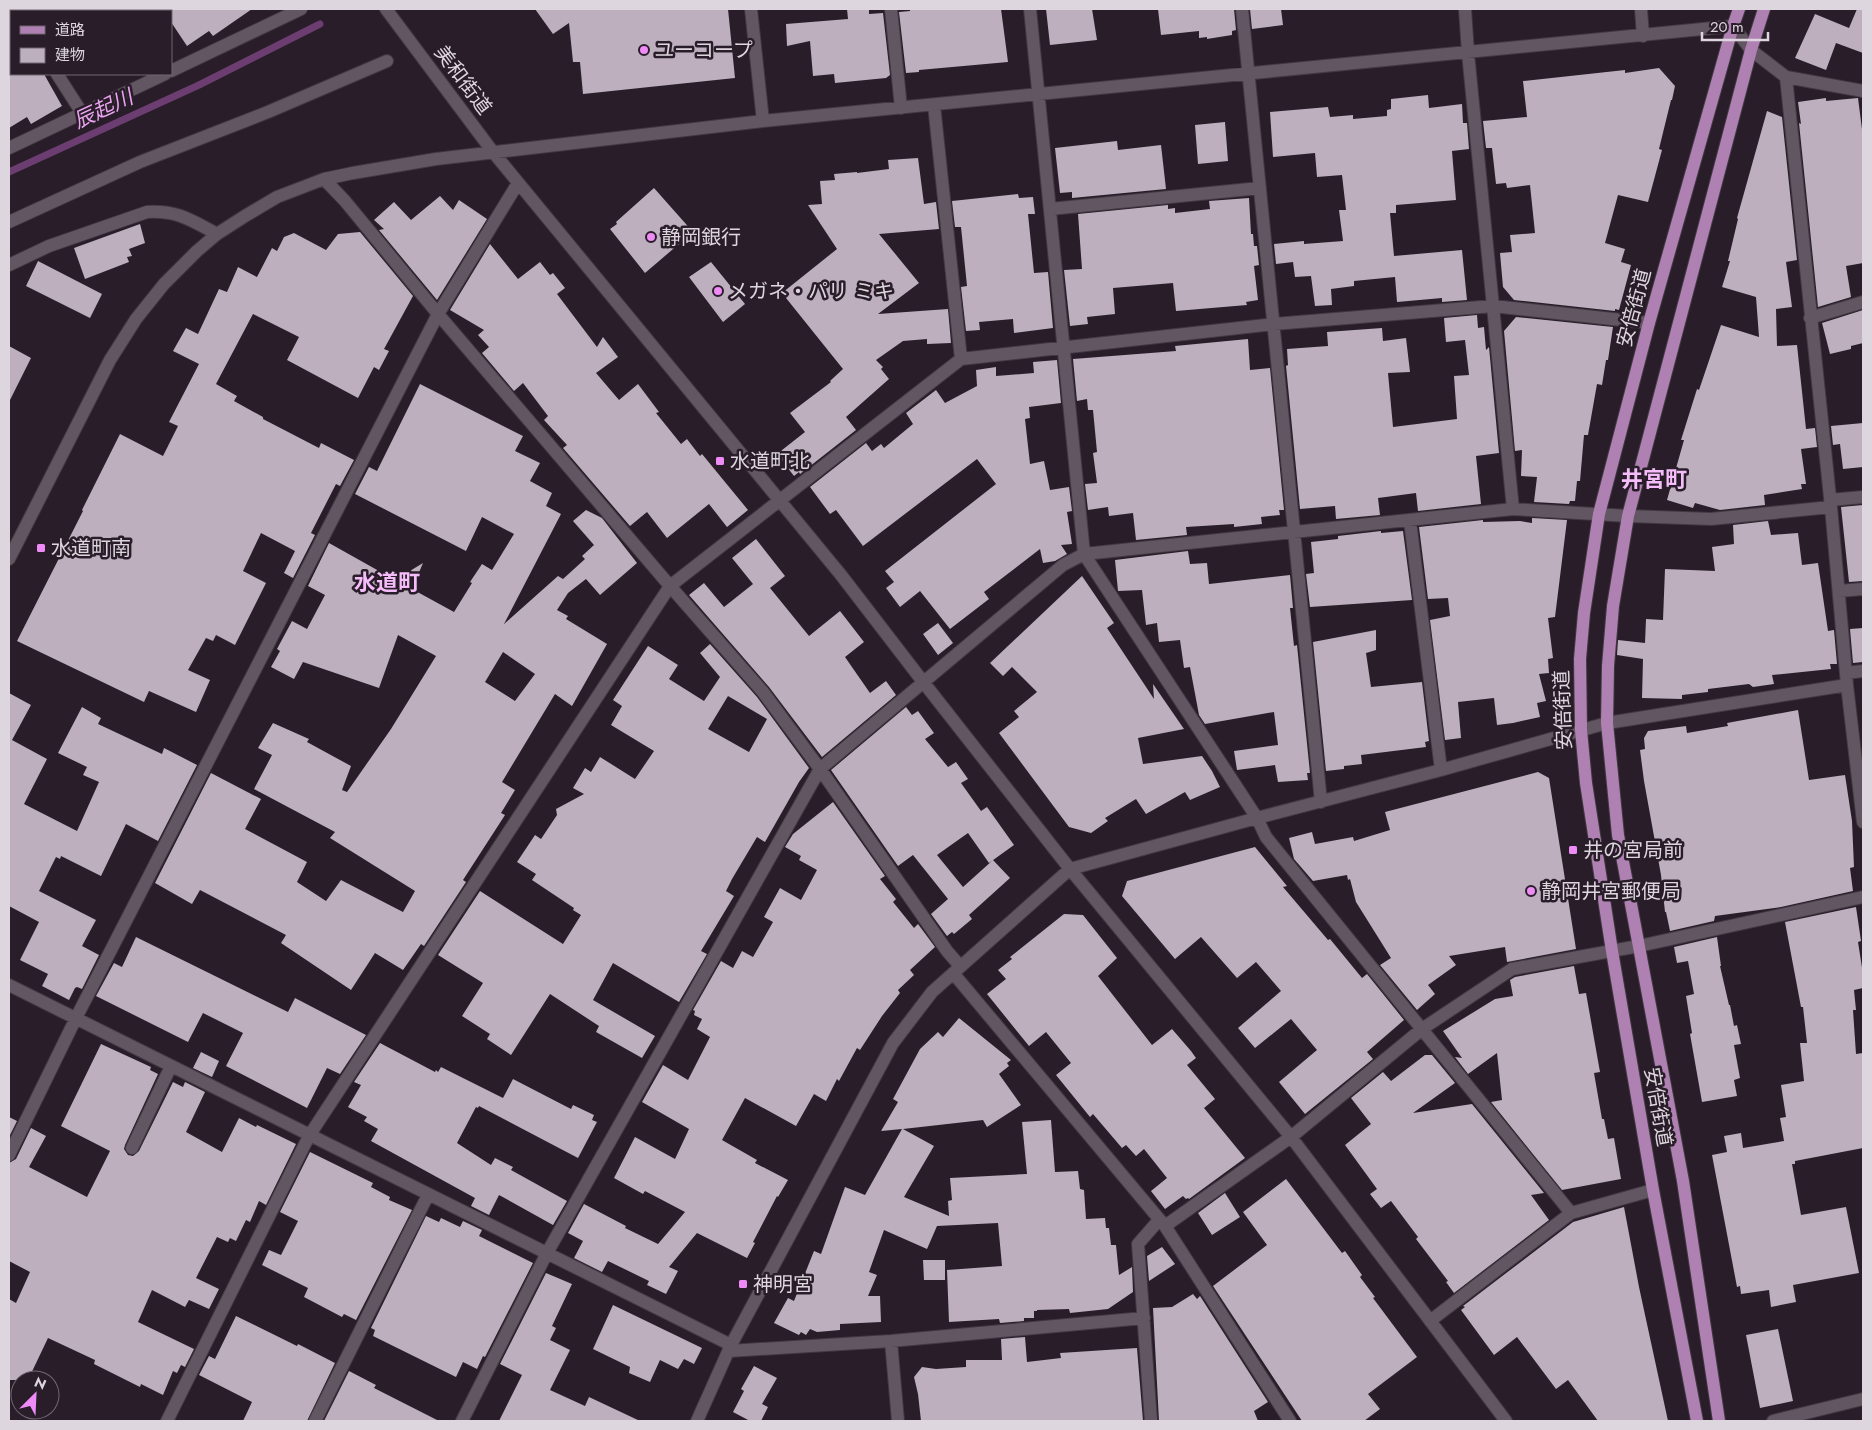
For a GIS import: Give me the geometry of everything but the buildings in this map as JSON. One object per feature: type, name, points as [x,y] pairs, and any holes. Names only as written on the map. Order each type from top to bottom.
[{"type":"main road","name":"安倍街道","points":[[1697,1421],[1653,1190],[1612,951],[1586,783],[1581,730],[1580,660],[1599,514],[1649,323],[1739,9]]},
{"type":"main road","name":"安倍街道","points":[[1720,1421],[1683,1181],[1618,835],[1607,723],[1608,666],[1613,606],[1628,516],[1751,50],[1764,9]]},
{"type":"street","points":[[172,71],[301,9]]},
{"type":"street","name":"美和街道","points":[[386,9],[493,152],[842,575],[1070,869],[1291,1137],[1506,1421]]},
{"type":"street","name":"美和街道","points":[[394,9],[403,31]]},
{"type":"street","points":[[751,9],[764,121]]},
{"type":"street","points":[[891,9],[901,108]]},
{"type":"street","points":[[1030,9],[1084,554],[1257,818],[1266,838],[1571,1213]]},
{"type":"street","points":[[1242,9],[1321,802]]},
{"type":"street","points":[[1465,9],[1513,509]]},
{"type":"street","points":[[1641,9],[1643,36]]},
{"type":"street","points":[[9,559],[115,352],[136,319],[164,284],[217,234],[277,197],[324,179],[436,159],[764,121],[1733,26],[1751,50],[1786,77],[1863,91]]},
{"type":"street","points":[[9,222],[140,162],[268,112],[387,61]]},
{"type":"street","points":[[58,75],[82,114]]},
{"type":"street","points":[[9,148],[163,75]]},
{"type":"street","points":[[1786,77],[1847,679],[1860,752],[1863,822]]},
{"type":"street","points":[[934,105],[961,359]]},
{"type":"street","points":[[324,179],[345,201],[438,314],[670,586],[764,692],[947,951],[956,970],[1162,1223],[1290,1421]]},
{"type":"street","points":[[9,1155],[76,1018],[438,314],[518,183]]},
{"type":"street","points":[[1050,209],[1260,188]]},
{"type":"street","points":[[9,265],[49,246],[147,212],[163,211],[181,215],[217,234]]},
{"type":"street","points":[[1810,318],[1863,302]]},
{"type":"street","points":[[167,1421],[309,1136],[670,586],[961,359],[1274,324],[1493,306],[1649,323]]},
{"type":"street","points":[[462,1421],[547,1252],[820,769],[1063,565],[1084,554],[1513,509],[1711,519],[1830,504],[1863,497]]},
{"type":"street","points":[[1410,521],[1440,770]]},
{"type":"street","points":[[1839,591],[1863,589]]},
{"type":"street","points":[[696,1421],[730,1348],[894,1044],[932,992],[1070,869],[1440,770],[1607,723],[1847,679],[1863,671]]},
{"type":"street","points":[[1151,1421],[1138,1244],[1162,1223],[1291,1137],[1422,1030],[1512,969],[1639,946],[1863,897]]},
{"type":"street","points":[[9,985],[309,1136],[547,1252],[730,1348],[891,1341],[1144,1318]]},
{"type":"street","points":[[132,1148],[171,1066]]},
{"type":"street","points":[[1430,1321],[1571,1213],[1653,1190]]},
{"type":"street","points":[[315,1421],[428,1195]]},
{"type":"street","points":[[891,1341],[898,1421]]},
{"type":"street","points":[[1773,1421],[1863,1399]]},
{"type":"waterway","name":"辰起川","points":[[9,172],[199,85],[320,24]]},
{"type":"place","name":"ユーコープ","points":[[644,50]]},
{"type":"place","name":"静岡銀行","points":[[651,237]]},
{"type":"place","name":"メガネ・パリ ミキ","points":[[718,291]]},
{"type":"place","name":"水道町北","points":[[720,461]]},
{"type":"place","name":"水道町南","points":[[41,548]]},
{"type":"place","name":"井の宮局前","points":[[1573,850]]},
{"type":"place","name":"静岡井宮郵便局","points":[[1531,891]]},
{"type":"place","name":"神明宮","points":[[743,1284]]},
{"type":"district","name":"井宮町","points":[[1654,479]]},
{"type":"district","name":"水道町","points":[[387,582]]}]
